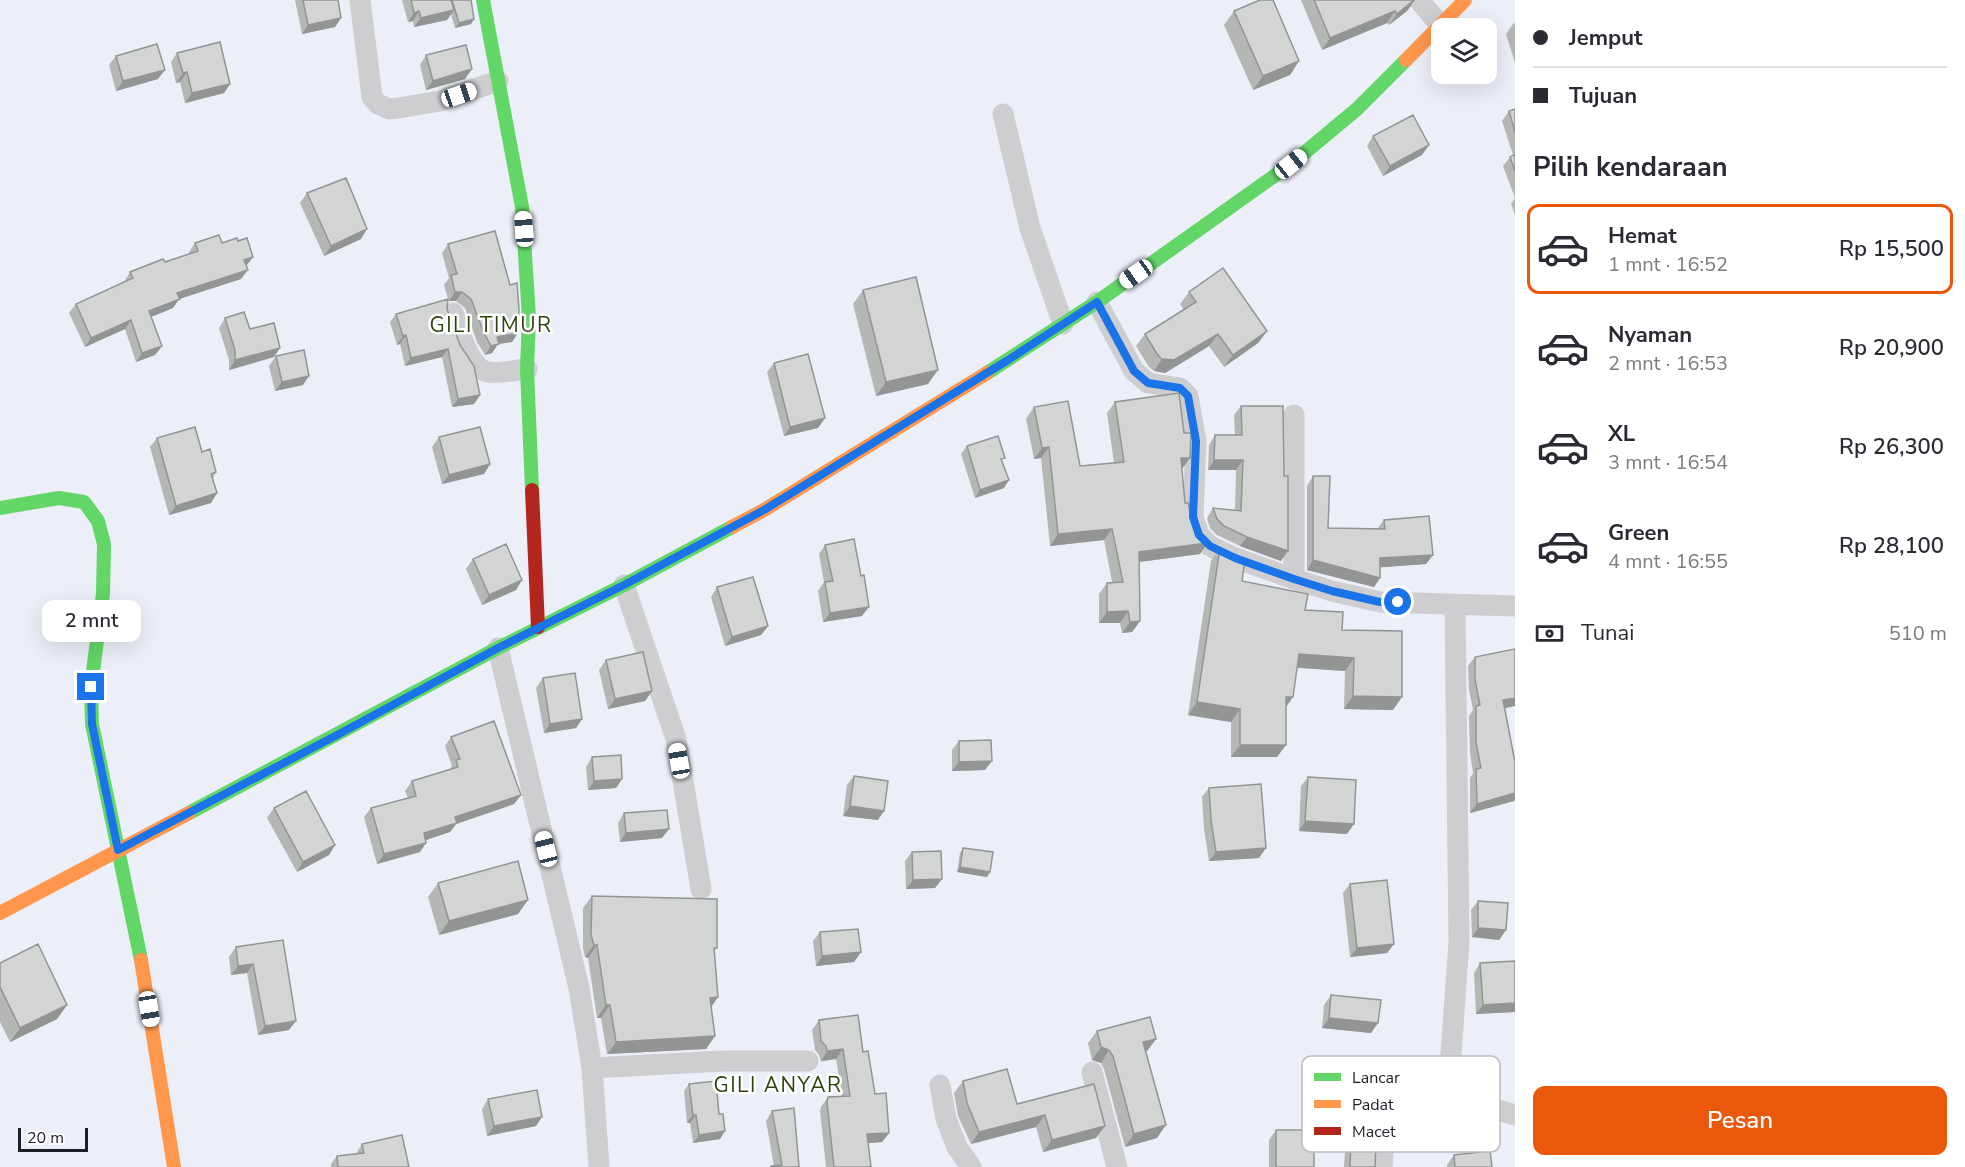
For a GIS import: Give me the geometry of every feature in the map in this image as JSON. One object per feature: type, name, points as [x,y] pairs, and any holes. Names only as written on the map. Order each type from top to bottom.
[{"type":"main road","points":[[483,0],[522,207],[529,318],[527,369],[538,627]]},
{"type":"main road","points":[[1448,18],[1465,0]]},
{"type":"main road","points":[[0,913],[498,648],[624,585],[782,499],[998,367],[1097,302],[1291,164],[1357,110],[1431,36]]},
{"type":"main road","points":[[0,508],[59,498],[84,502],[98,521],[105,544],[103,594],[91,687],[92,724],[146,986],[174,1167]]},
{"type":"street","points":[[360,0],[372,97],[378,104],[390,109],[440,101],[498,81]]},
{"type":"street","points":[[1419,0],[1434,18]]},
{"type":"street","points":[[1003,114],[1030,228],[1063,324]]},
{"type":"street","points":[[1097,302],[1134,371],[1148,383],[1180,388],[1188,396],[1196,441],[1193,517],[1199,535],[1210,546],[1235,558],[1294,579],[1380,602],[1515,606]]},
{"type":"street","points":[[453,313],[467,352],[477,367],[487,372],[527,369]]},
{"type":"street","points":[[1294,415],[1294,579]]},
{"type":"street","points":[[624,585],[676,739],[701,889]]},
{"type":"street","points":[[1451,1056],[1459,941],[1455,604]]},
{"type":"street","points":[[498,648],[573,961],[592,1068],[599,1167]]},
{"type":"street","points":[[592,1068],[808,1060]]},
{"type":"street","points":[[1092,1072],[1117,1167]]},
{"type":"street","points":[[940,1085],[946,1119],[957,1147],[971,1167]]},
{"type":"street","points":[[1500,1111],[1515,1115]]},
{"type":"street","points":[[1382,1167],[1383,1152]]},
{"type":"building","points":[[303,0],[338,0],[341,18],[308,25]]},
{"type":"building","points":[[411,0],[451,0],[454,10],[421,18],[419,11],[414,13]]},
{"type":"building","points":[[452,0],[471,0],[474,19],[459,23]]},
{"type":"building","points":[[1260,0],[1273,0],[1299,61],[1263,76],[1234,11]]},
{"type":"building","points":[[1314,0],[1414,0],[1397,14],[1395,11],[1330,38]]},
{"type":"building","points":[[220,42],[230,84],[192,93],[187,72],[183,73],[177,53]]},
{"type":"building","points":[[157,44],[165,70],[123,81],[116,56]]},
{"type":"building","points":[[466,45],[472,69],[433,81],[426,55]]},
{"type":"building","points":[[1515,109],[1515,132],[1509,111]]},
{"type":"building","points":[[1413,115],[1429,145],[1390,166],[1373,136]]},
{"type":"building","points":[[1515,154],[1515,171],[1510,157]]},
{"type":"building","points":[[346,178],[367,229],[331,246],[307,193]]},
{"type":"building","points":[[495,231],[510,285],[517,283],[519,309],[518,333],[497,337],[499,344],[491,346],[471,299],[462,292],[455,292],[451,275],[457,274],[448,244]]},
{"type":"building","points":[[219,235],[222,243],[237,238],[238,241],[247,238],[253,257],[244,260],[248,270],[177,293],[180,299],[149,311],[162,346],[142,353],[131,320],[91,338],[76,304],[133,278],[130,272],[163,259],[165,262],[198,251],[195,243]]},
{"type":"building","points":[[1223,268],[1267,331],[1233,355],[1218,334],[1174,360],[1162,359],[1145,334],[1196,302],[1189,292]]},
{"type":"building","points":[[916,277],[938,370],[886,382],[863,290]]},
{"type":"building","points":[[448,299],[447,309],[460,345],[474,366],[480,395],[458,399],[448,349],[411,358],[406,335],[403,336],[396,314]]},
{"type":"building","points":[[244,312],[250,329],[274,323],[280,348],[235,360],[235,350],[225,318]]},
{"type":"building","points":[[304,350],[309,376],[282,382],[276,356]]},
{"type":"building","points":[[808,354],[825,418],[790,427],[774,363]]},
{"type":"building","points":[[1179,393],[1184,433],[1191,433],[1190,458],[1181,458],[1185,503],[1188,503],[1195,528],[1208,543],[1139,552],[1140,621],[1130,622],[1128,611],[1107,612],[1107,583],[1123,582],[1112,529],[1058,534],[1049,447],[1042,448],[1034,407],[1068,401],[1080,466],[1124,462],[1115,402]]},
{"type":"building","points":[[1241,406],[1283,406],[1284,476],[1288,476],[1288,551],[1247,537],[1224,526],[1217,519],[1213,508],[1241,511],[1243,460],[1214,460],[1215,435],[1242,435]]},
{"type":"building","points":[[195,427],[202,452],[210,449],[216,472],[211,474],[217,493],[176,506],[157,438]]},
{"type":"building","points":[[480,427],[490,464],[449,475],[439,437]]},
{"type":"building","points":[[998,436],[1005,458],[1001,459],[1009,480],[980,490],[967,446]]},
{"type":"building","points":[[1313,476],[1330,476],[1328,528],[1385,529],[1384,520],[1429,516],[1433,555],[1380,558],[1380,578],[1313,560]]},
{"type":"building","points":[[854,539],[861,576],[864,575],[869,607],[830,613],[825,582],[833,581],[825,545]]},
{"type":"building","points":[[506,544],[522,580],[489,595],[473,559]]},
{"type":"building","points":[[1220,548],[1245,559],[1242,581],[1308,594],[1305,610],[1343,612],[1342,630],[1402,631],[1402,697],[1353,696],[1354,658],[1299,654],[1293,697],[1286,697],[1286,745],[1240,745],[1240,709],[1197,702]]},
{"type":"building","points":[[753,577],[768,626],[732,637],[717,587]]},
{"type":"building","points":[[1515,649],[1515,698],[1503,700],[1515,762],[1515,793],[1477,804],[1476,769],[1481,768],[1476,743],[1476,706],[1480,705],[1475,680],[1475,657]]},
{"type":"building","points":[[643,652],[652,691],[615,699],[606,660]]},
{"type":"building","points":[[575,673],[582,719],[550,724],[543,678]]},
{"type":"building","points":[[494,721],[521,795],[455,817],[457,823],[424,833],[426,843],[384,854],[371,808],[416,796],[412,781],[458,767],[456,760],[460,759],[451,737]]},
{"type":"building","points":[[991,740],[992,761],[959,762],[959,741]]},
{"type":"building","points":[[621,755],[622,779],[594,781],[592,757]]},
{"type":"building","points":[[854,776],[888,781],[884,811],[850,806]]},
{"type":"building","points":[[1308,777],[1356,780],[1354,824],[1305,821]]},
{"type":"building","points":[[1261,784],[1266,848],[1216,852],[1209,788]]},
{"type":"building","points":[[306,791],[335,845],[303,862],[274,808]]},
{"type":"building","points":[[667,810],[669,829],[626,833],[624,813]]},
{"type":"building","points":[[963,848],[993,852],[990,872],[960,867]]},
{"type":"building","points":[[941,851],[942,879],[913,880],[912,852]]},
{"type":"building","points":[[518,861],[528,900],[449,921],[438,883]]},
{"type":"building","points":[[1387,880],[1394,944],[1357,948],[1350,884]]},
{"type":"building","points":[[592,896],[717,899],[717,948],[714,948],[718,997],[710,998],[715,1036],[616,1042],[610,1005],[606,1005],[597,945],[594,945],[591,935]]},
{"type":"building","points":[[1478,901],[1508,903],[1506,930],[1478,928]]},
{"type":"building","points":[[858,929],[861,952],[822,956],[820,932]]},
{"type":"building","points":[[283,940],[296,1021],[265,1026],[253,964],[238,966],[236,947]]},
{"type":"building","points":[[38,944],[67,1005],[20,1028],[0,987],[0,963]]},
{"type":"building","points":[[1515,961],[1515,1003],[1483,1005],[1480,963]]},
{"type":"building","points":[[1331,995],[1381,1000],[1378,1023],[1329,1018]]},
{"type":"building","points":[[858,1015],[863,1052],[868,1051],[875,1094],[886,1093],[889,1133],[867,1134],[871,1167],[834,1167],[828,1097],[850,1096],[843,1049],[827,1051],[821,1041],[819,1020]]},
{"type":"building","points":[[1150,1017],[1156,1039],[1143,1042],[1166,1125],[1134,1134],[1113,1056],[1109,1050],[1101,1047],[1097,1031]]},
{"type":"building","points":[[1007,1069],[1017,1104],[1094,1084],[1105,1126],[1052,1140],[1045,1115],[979,1132],[967,1103],[963,1081]]},
{"type":"building","points":[[716,1081],[719,1114],[723,1114],[725,1131],[699,1135],[696,1115],[693,1115],[689,1084]]},
{"type":"building","points":[[537,1090],[542,1117],[494,1126],[488,1099]]},
{"type":"building","points":[[794,1108],[799,1167],[771,1167],[782,1165],[772,1111]]},
{"type":"building","points":[[1276,1130],[1302,1130],[1302,1152],[1314,1152],[1314,1167],[1276,1167]]},
{"type":"building","points":[[402,1135],[409,1167],[338,1167],[337,1156],[364,1153],[362,1144]]},
{"type":"building","points":[[1351,1152],[1376,1152],[1375,1167],[1350,1167]]},
{"type":"building","points":[[1490,1152],[1492,1167],[1455,1167],[1454,1155]]},
{"type":"traffic: fast","points":[[483,0],[522,207],[529,318],[527,369],[532,490]]},
{"type":"traffic: fast","points":[[987,373],[1097,302],[1291,164],[1357,109],[1406,60]]},
{"type":"traffic: fast","points":[[0,508],[59,498],[84,502],[98,521],[104,544],[103,594],[91,687],[92,724],[141,960]]},
{"type":"traffic: fast","points":[[189,813],[498,648],[624,585],[732,527]]},
{"type":"traffic: slow","points":[[1406,60],[1465,0]]},
{"type":"traffic: slow","points":[[732,527],[764,510],[987,373]]},
{"type":"traffic: slow","points":[[0,913],[189,813]]},
{"type":"traffic: slow","points":[[141,960],[174,1167]]},
{"type":"traffic: jam","points":[[532,490],[538,627]]},
{"type":"district","name":"GILI TIMUR","points":[[491,325]]},
{"type":"district","name":"GILI ANYAR","points":[[778,1085]]},
{"type":"route","points":[[91,687],[92,724],[118,850],[764,510],[1008,360],[1097,302],[1134,371],[1148,383],[1180,388],[1188,396],[1196,441],[1193,517],[1199,535],[1210,546],[1235,558],[1332,591],[1380,602],[1398,602]]}]
